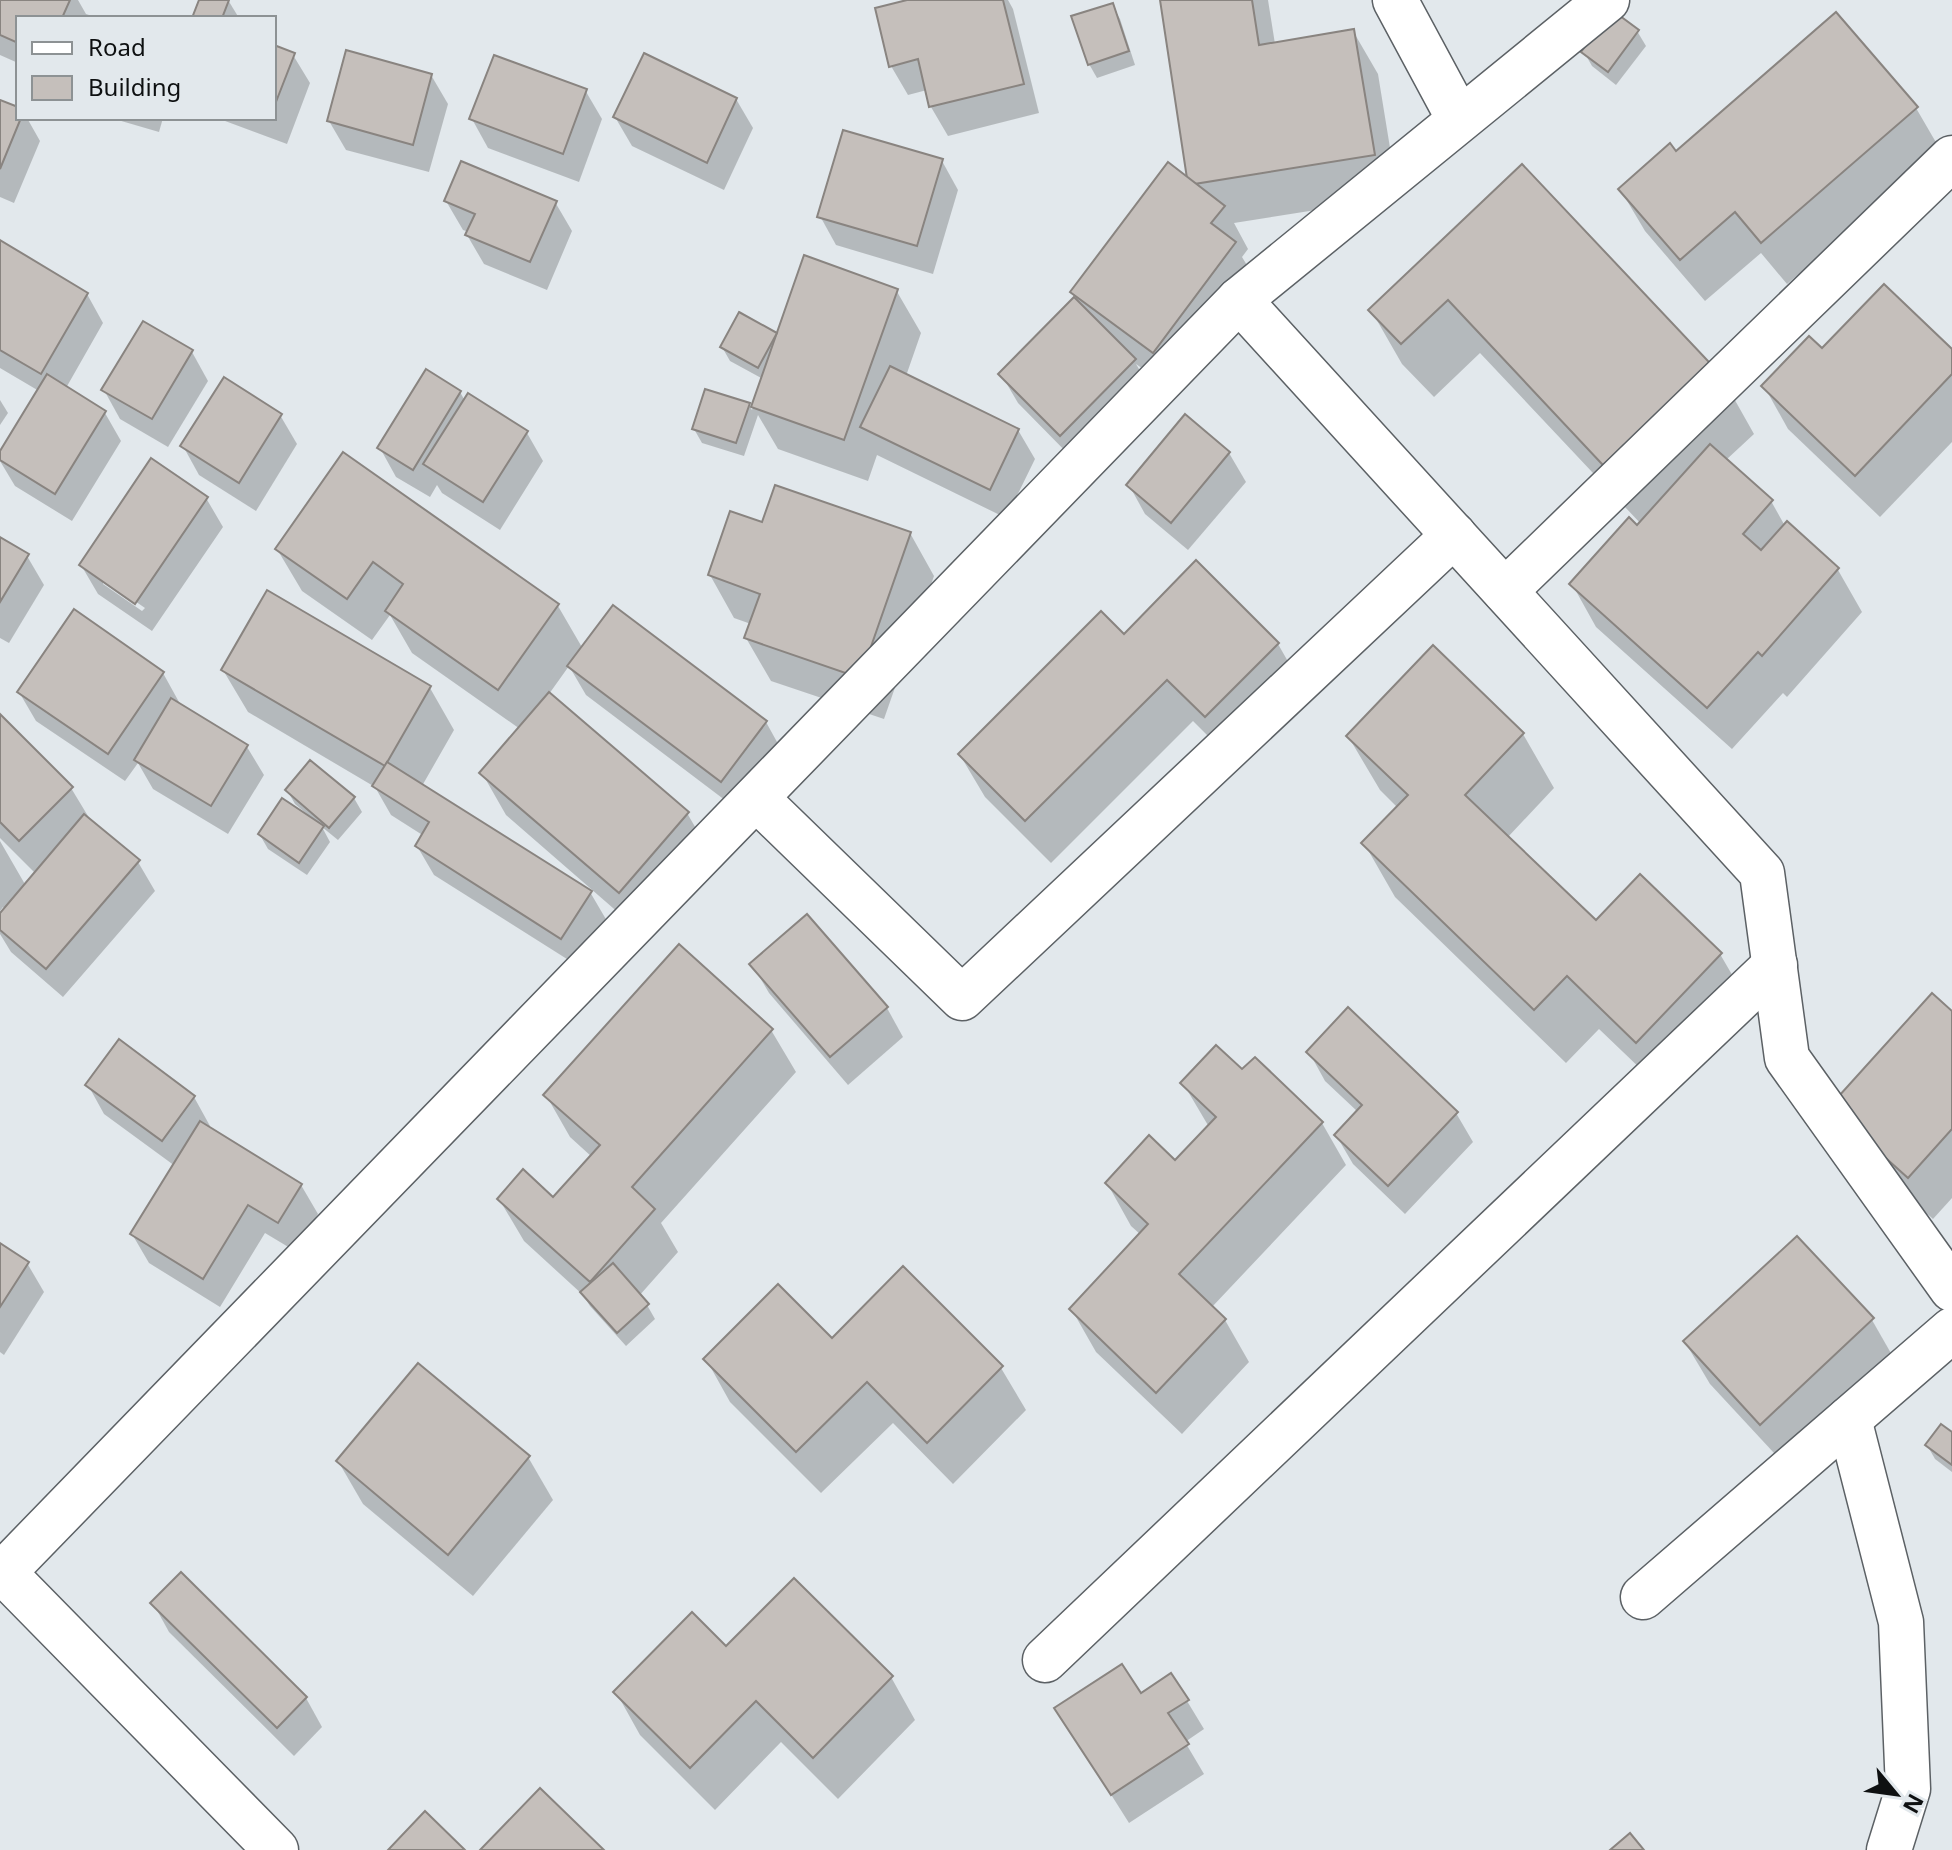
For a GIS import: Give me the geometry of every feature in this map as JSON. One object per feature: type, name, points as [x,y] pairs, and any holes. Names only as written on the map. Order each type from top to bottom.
[{"type":"street","points":[[1395,0],[1459,119]]},
{"type":"street","points":[[276,1850],[1,1572],[1239,300],[1607,0]]},
{"type":"street","points":[[1505,591],[1952,158]]},
{"type":"street","points":[[1239,300],[1762,873],[1787,1058],[1952,1289]]},
{"type":"street","points":[[756,798],[962,998],[1454,535]]},
{"type":"street","points":[[1045,1660],[1775,965]]},
{"type":"street","points":[[1643,1597],[1952,1330]]},
{"type":"street","points":[[1849,1419],[1901,1622],[1908,1789],[1889,1850]]},
{"type":"building","points":[[0,0],[70,0],[63,16],[16,16],[16,42],[0,35]]},
{"type":"building","points":[[199,0],[229,0],[223,16],[193,16]]},
{"type":"building","points":[[907,0],[1003,0],[1024,84],[929,107],[918,59],[889,67],[875,8]]},
{"type":"building","points":[[1160,0],[1252,0],[1259,45],[1354,29],[1375,155],[1188,185]]},
{"type":"building","points":[[1113,3],[1129,51],[1088,65],[1071,16]]},
{"type":"building","points":[[1612,10],[1639,30],[1608,72],[1581,52]]},
{"type":"building","points":[[1836,12],[1918,107],[1761,243],[1735,212],[1680,260],[1618,189],[1670,143],[1676,151]]},
{"type":"building","points":[[276,46],[295,53],[276,102]]},
{"type":"building","points":[[346,50],[432,74],[413,145],[327,121]]},
{"type":"building","points":[[644,53],[737,98],[707,163],[613,117]]},
{"type":"building","points":[[494,55],[587,89],[563,154],[469,119]]},
{"type":"building","points":[[0,100],[16,106],[16,120],[20,120],[0,169]]},
{"type":"building","points":[[843,130],[943,159],[917,246],[817,217]]},
{"type":"building","points":[[461,161],[557,201],[530,262],[465,235],[475,214],[444,201]]},
{"type":"building","points":[[1168,162],[1225,206],[1211,223],[1236,242],[1153,353],[1070,292]]},
{"type":"building","points":[[1522,164],[1724,378],[1617,480],[1448,300],[1401,344],[1368,310]]},
{"type":"building","points":[[0,240],[88,293],[41,374],[0,350]]},
{"type":"building","points":[[804,255],[898,289],[844,440],[751,407]]},
{"type":"building","points":[[1884,284],[1952,349],[1952,374],[1855,476],[1761,386],[1809,336],[1822,348]]},
{"type":"building","points":[[1074,297],[1136,359],[1060,436],[998,374]]},
{"type":"building","points":[[739,312],[777,333],[758,368],[720,347]]},
{"type":"building","points":[[143,321],[193,350],[152,419],[101,390]]},
{"type":"building","points":[[890,366],[1019,429],[990,490],[860,427]]},
{"type":"building","points":[[426,369],[461,391],[413,470],[377,448]]},
{"type":"building","points":[[47,374],[106,411],[55,494],[0,460],[0,451]]},
{"type":"building","points":[[224,377],[282,414],[239,483],[180,446]]},
{"type":"building","points":[[705,389],[750,403],[736,443],[692,429]]},
{"type":"building","points":[[468,393],[528,431],[483,502],[423,464]]},
{"type":"building","points":[[1185,414],[1230,452],[1171,523],[1126,485]]},
{"type":"building","points":[[1710,444],[1773,500],[1743,534],[1761,550],[1787,521],[1839,568],[1762,656],[1758,652],[1707,708],[1569,584],[1629,517],[1637,525]]},
{"type":"building","points":[[343,452],[559,604],[498,690],[385,611],[403,584],[373,562],[347,599],[275,549]]},
{"type":"building","points":[[151,458],[208,497],[135,604],[79,565]]},
{"type":"building","points":[[775,485],[911,532],[860,678],[744,638],[760,594],[708,575],[730,511],[762,522]]},
{"type":"building","points":[[0,537],[29,554],[0,602]]},
{"type":"building","points":[[1196,560],[1279,643],[1205,717],[1167,680],[1025,821],[958,754],[1101,611],[1124,634]]},
{"type":"building","points":[[267,590],[431,686],[385,766],[221,670]]},
{"type":"building","points":[[613,605],[767,721],[721,782],[567,666]]},
{"type":"building","points":[[74,609],[164,672],[108,754],[17,692]]},
{"type":"building","points":[[1433,645],[1524,733],[1465,795],[1596,920],[1640,874],[1722,953],[1636,1043],[1567,976],[1534,1010],[1361,843],[1408,795],[1346,736]]},
{"type":"building","points":[[549,692],[689,812],[619,893],[479,773]]},
{"type":"building","points":[[171,698],[248,745],[211,806],[134,760]]},
{"type":"building","points":[[0,714],[73,787],[19,841],[0,822]]},
{"type":"building","points":[[310,760],[355,797],[329,828],[285,790]]},
{"type":"building","points":[[387,762],[592,891],[561,939],[415,846],[429,822],[372,786]]},
{"type":"building","points":[[282,798],[324,826],[299,863],[258,834]]},
{"type":"building","points":[[84,814],[140,860],[46,969],[0,930],[0,913]]},
{"type":"building","points":[[807,914],[888,1007],[830,1057],[749,964]]},
{"type":"building","points":[[679,944],[773,1029],[632,1187],[655,1209],[590,1282],[497,1199],[523,1169],[553,1197],[600,1145],[543,1095]]},
{"type":"building","points":[[1932,993],[1952,1011],[1952,1129],[1908,1178],[1829,1107]]},
{"type":"building","points":[[1348,1007],[1458,1112],[1388,1186],[1334,1135],[1362,1105],[1306,1052]]},
{"type":"building","points":[[119,1039],[195,1096],[162,1141],[85,1085]]},
{"type":"building","points":[[1216,1045],[1242,1069],[1255,1057],[1323,1122],[1179,1274],[1226,1319],[1156,1393],[1069,1309],[1148,1224],[1105,1183],[1149,1135],[1175,1160],[1216,1117],[1180,1083]]},
{"type":"building","points":[[200,1121],[302,1184],[278,1223],[248,1205],[203,1279],[130,1234]]},
{"type":"building","points":[[1797,1236],[1874,1318],[1760,1425],[1683,1341]]},
{"type":"building","points":[[0,1243],[29,1262],[0,1307]]},
{"type":"building","points":[[613,1263],[649,1304],[617,1333],[580,1292]]},
{"type":"building","points":[[903,1266],[1003,1366],[927,1443],[867,1382],[796,1452],[703,1359],[778,1284],[832,1338]]},
{"type":"building","points":[[418,1363],[530,1456],[448,1555],[336,1461]]},
{"type":"building","points":[[1941,1424],[1952,1432],[1952,1465],[1925,1445]]},
{"type":"building","points":[[181,1572],[307,1697],[277,1728],[150,1603]]},
{"type":"building","points":[[794,1578],[893,1676],[813,1758],[756,1701],[690,1768],[613,1692],[692,1612],[726,1646]]},
{"type":"building","points":[[1122,1664],[1141,1693],[1171,1673],[1189,1700],[1168,1713],[1189,1744],[1111,1795],[1054,1708]]},
{"type":"building","points":[[540,1788],[604,1850],[480,1850]]},
{"type":"building","points":[[425,1811],[465,1850],[388,1850]]},
{"type":"building","points":[[1630,1833],[1644,1850],[1610,1850]]}]
